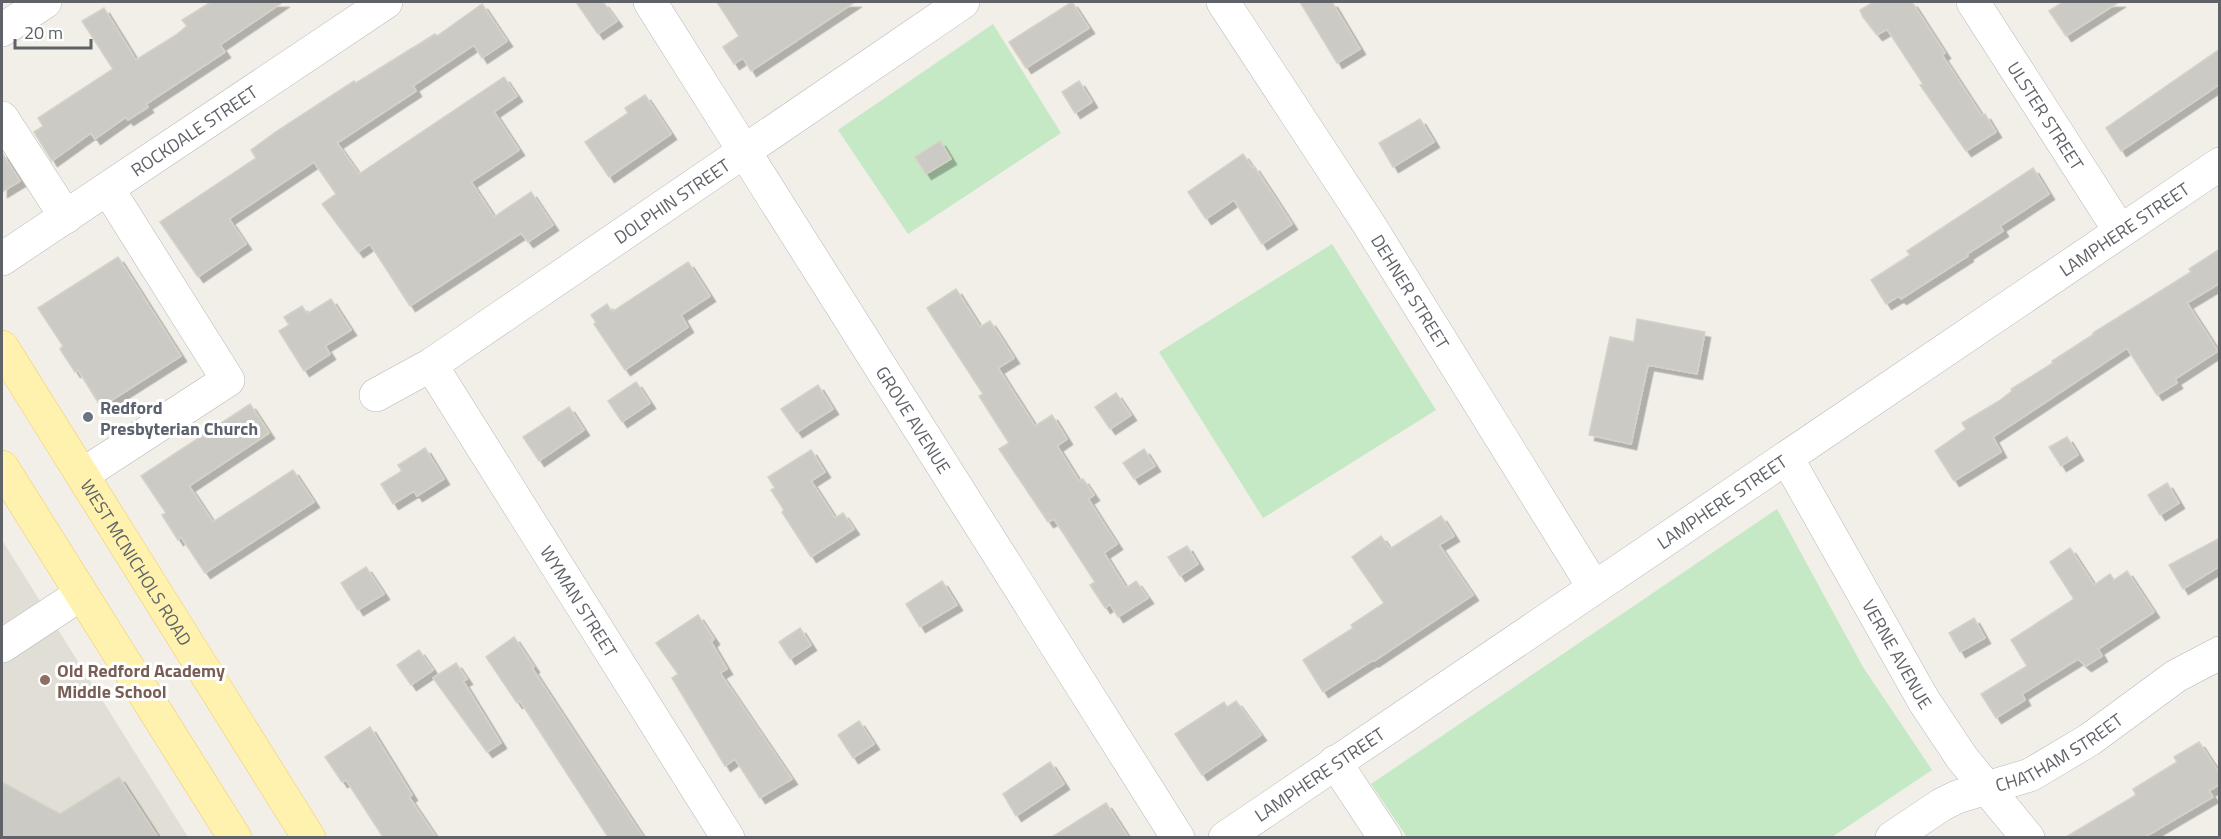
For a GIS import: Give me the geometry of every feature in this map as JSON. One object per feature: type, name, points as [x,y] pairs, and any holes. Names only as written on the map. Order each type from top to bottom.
[{"type":"main road","name":"WEST MCNICHOLS ROAD","points":[[3,351],[309,837]]},
{"type":"main road","points":[[3,474],[235,837]]},
{"type":"street","points":[[2,30],[45,2]]},
{"type":"street","name":"ROCKDALE STREET","points":[[2,259],[386,2]]},
{"type":"street","name":"GROVE AVENUE","points":[[650,2],[1178,837]]},
{"type":"street","name":"DOLPHIN STREET","points":[[376,395],[431,365],[963,2]]},
{"type":"street","name":"DEHNER STREET","points":[[1223,2],[1368,223],[1593,586]]},
{"type":"street","name":"ULSTER STREET","points":[[1973,2],[2120,231]]},
{"type":"street","points":[[2,118],[66,217]]},
{"type":"street","name":"LAMPHERE STREET","points":[[1225,837],[2220,164]]},
{"type":"street","points":[[82,475],[228,380],[108,189]]},
{"type":"street","name":"WYMAN STREET","points":[[431,365],[728,837]]},
{"type":"street","name":"VERNE AVENUE","points":[[1787,458],[1924,701],[1962,758],[2028,837]]},
{"type":"street","points":[[2,646],[81,594]]},
{"type":"street","name":"CHATHAM STREET","points":[[1892,837],[1941,805],[1987,786],[2030,775],[2047,766],[2089,740],[2176,676],[2220,653]]},
{"type":"street","points":[[1335,762],[1385,837]]},
{"type":"shaded area","name":"Old Redford Academy Middle School","points":[[2,540],[40,601],[188,837],[2,837]]},
{"type":"green space","points":[[993,24],[1061,133],[908,234],[838,130]]},
{"type":"green space","points":[[1332,244],[1436,410],[1263,518],[1159,352]]},
{"type":"green space","points":[[1777,509],[1863,667],[1932,770],[1832,837],[1407,837],[1371,784]]},
{"type":"building","points":[[211,2],[283,2],[220,45],[225,52],[146,104],[148,107],[128,120],[126,117],[95,139],[91,133],[52,161],[34,132],[43,126],[38,118],[113,69],[82,21],[104,8],[136,60],[176,35],[187,26],[182,20]]},
{"type":"building","points":[[576,2],[603,2],[617,21],[598,34]]},
{"type":"building","points":[[717,2],[855,2],[751,71],[743,58],[734,64],[723,47],[739,36]]},
{"type":"building","points":[[1072,2],[1089,28],[1026,68],[1009,42]]},
{"type":"building","points":[[1300,2],[1332,2],[1360,49],[1337,63]]},
{"type":"building","points":[[1874,2],[1912,2],[1945,53],[1942,55],[1982,116],[1985,114],[1996,132],[1966,151],[1920,85],[1923,84],[1887,29],[1877,35],[1863,17],[1860,10]]},
{"type":"building","points":[[2063,2],[2119,2],[2066,36],[2049,11]]},
{"type":"building","points":[[482,4],[507,41],[482,58],[474,45],[413,86],[416,91],[337,143],[359,174],[504,77],[517,96],[494,112],[519,150],[471,182],[494,217],[531,192],[553,225],[528,242],[521,233],[410,306],[370,244],[358,252],[322,204],[336,194],[314,162],[229,219],[246,244],[198,277],[160,222],[256,158],[251,150],[277,131],[354,81],[356,83],[435,34],[437,36]]},
{"type":"building","points":[[2220,49],[2220,84],[2121,151],[2106,128]]},
{"type":"building","points":[[1079,81],[1092,102],[1075,113],[1062,92]]},
{"type":"building","points":[[645,95],[671,134],[609,177],[585,142],[628,113],[625,108]]},
{"type":"building","points":[[1420,119],[1434,142],[1393,167],[1379,143]]},
{"type":"building","points":[[940,141],[951,159],[926,174],[915,157]]},
{"type":"building","points":[[2,153],[20,181],[2,192]]},
{"type":"building","points":[[1243,154],[1252,167],[1254,166],[1292,224],[1262,244],[1234,200],[1206,219],[1188,192]]},
{"type":"building","points":[[2033,168],[2049,194],[2000,226],[2003,231],[1967,254],[1968,256],[1901,299],[1899,296],[1886,304],[1871,280],[1910,255],[1907,251]]},
{"type":"building","points":[[2220,249],[2220,283],[2187,303],[2218,351],[2175,379],[2177,383],[2157,395],[2127,348],[1993,437],[2001,452],[1954,481],[1935,451],[1966,429],[1962,423],[1999,401],[2012,391],[2011,389],[2053,363],[2052,361],[2093,333],[2191,272],[2189,269]]},
{"type":"building","points":[[118,257],[181,356],[101,407],[78,370],[75,372],[60,349],[63,346],[38,308]]},
{"type":"building","points":[[688,262],[710,296],[681,315],[688,327],[625,370],[594,324],[596,322],[591,315],[607,304],[612,312]]},
{"type":"building","points":[[956,289],[980,327],[990,321],[1014,358],[998,368],[1035,426],[1052,415],[1067,439],[1057,446],[1079,481],[1083,479],[1094,495],[1088,499],[1117,544],[1104,553],[1126,588],[1136,581],[1148,598],[1118,617],[1110,604],[1105,608],[1090,585],[1095,582],[1054,519],[1048,522],[999,449],[1009,443],[979,396],[983,394],[927,308]]},
{"type":"building","points":[[331,299],[351,330],[325,346],[330,354],[304,371],[279,331],[289,325],[284,317],[302,306],[307,314]]},
{"type":"building","points":[[1637,319],[1705,332],[1697,374],[1648,365],[1631,444],[1589,435],[1610,337],[1634,342]]},
{"type":"building","points":[[636,382],[650,403],[622,422],[608,401]]},
{"type":"building","points":[[818,385],[833,409],[797,432],[781,409]]},
{"type":"building","points":[[1116,393],[1131,415],[1110,429],[1095,407]]},
{"type":"building","points":[[250,404],[269,433],[189,486],[213,522],[293,470],[314,502],[205,573],[181,537],[178,540],[162,515],[166,513],[141,476]]},
{"type":"building","points":[[569,407],[584,430],[539,461],[523,437]]},
{"type":"building","points":[[2067,437],[2078,455],[2061,466],[2049,447]]},
{"type":"building","points":[[425,448],[444,479],[417,496],[414,491],[393,504],[381,484],[402,471],[398,465]]},
{"type":"building","points":[[1144,449],[1155,466],[1134,479],[1123,463]]},
{"type":"building","points":[[811,450],[825,472],[811,481],[835,518],[843,513],[854,529],[811,557],[782,512],[784,510],[771,490],[775,488],[768,477]]},
{"type":"building","points":[[2167,483],[2179,503],[2160,515],[2148,495]]},
{"type":"building","points":[[1441,516],[1454,536],[1439,545],[1473,595],[1323,692],[1303,660],[1353,628],[1351,625],[1384,603],[1352,557],[1381,536],[1390,549]]},
{"type":"building","points":[[2220,538],[2220,566],[2183,589],[2169,565]]},
{"type":"building","points":[[1187,546],[1198,564],[1180,576],[1168,557]]},
{"type":"building","points":[[2070,548],[2094,585],[2110,574],[2114,580],[2127,571],[2154,612],[2098,649],[2102,656],[2086,666],[2078,659],[2022,694],[2025,700],[1996,718],[1981,694],[2027,666],[2011,640],[2074,599],[2050,562]]},
{"type":"building","points":[[366,567],[384,594],[358,610],[341,583]]},
{"type":"building","points":[[942,581],[957,605],[920,627],[906,604]]},
{"type":"building","points":[[698,615],[714,639],[711,642],[727,669],[720,673],[792,779],[760,798],[735,759],[725,766],[672,678],[678,674],[656,643]]},
{"type":"building","points":[[1974,618],[1985,638],[1960,652],[1949,633]]},
{"type":"building","points":[[800,628],[811,645],[790,659],[779,642]]},
{"type":"building","points":[[514,637],[643,837],[608,837],[520,701],[517,703],[486,657]]},
{"type":"building","points":[[419,650],[433,670],[411,685],[397,665]]},
{"type":"building","points":[[456,663],[467,679],[463,681],[501,743],[487,752],[433,678]]},
{"type":"building","points":[[1236,701],[1261,735],[1202,775],[1175,734],[1224,702],[1227,707]]},
{"type":"building","points":[[859,721],[874,744],[853,758],[838,735]]},
{"type":"building","points":[[370,727],[412,795],[409,797],[436,837],[383,837],[346,780],[342,782],[325,757]]},
{"type":"building","points":[[2199,742],[2220,774],[2220,784],[2209,791],[2213,797],[2145,837],[2066,837],[2136,795],[2133,789],[2177,762],[2174,757]]},
{"type":"building","points":[[1050,762],[1064,784],[1016,816],[1003,794]]},
{"type":"building","points":[[119,777],[158,837],[2,837],[2,782],[60,814]]},
{"type":"building","points":[[1106,803],[1128,837],[1052,837]]},
{"type":"place","name":"Redford Presbyterian Church","points":[[88,417]]},
{"type":"place","name":"Old Redford Academy Middle School","points":[[45,680]]}]
